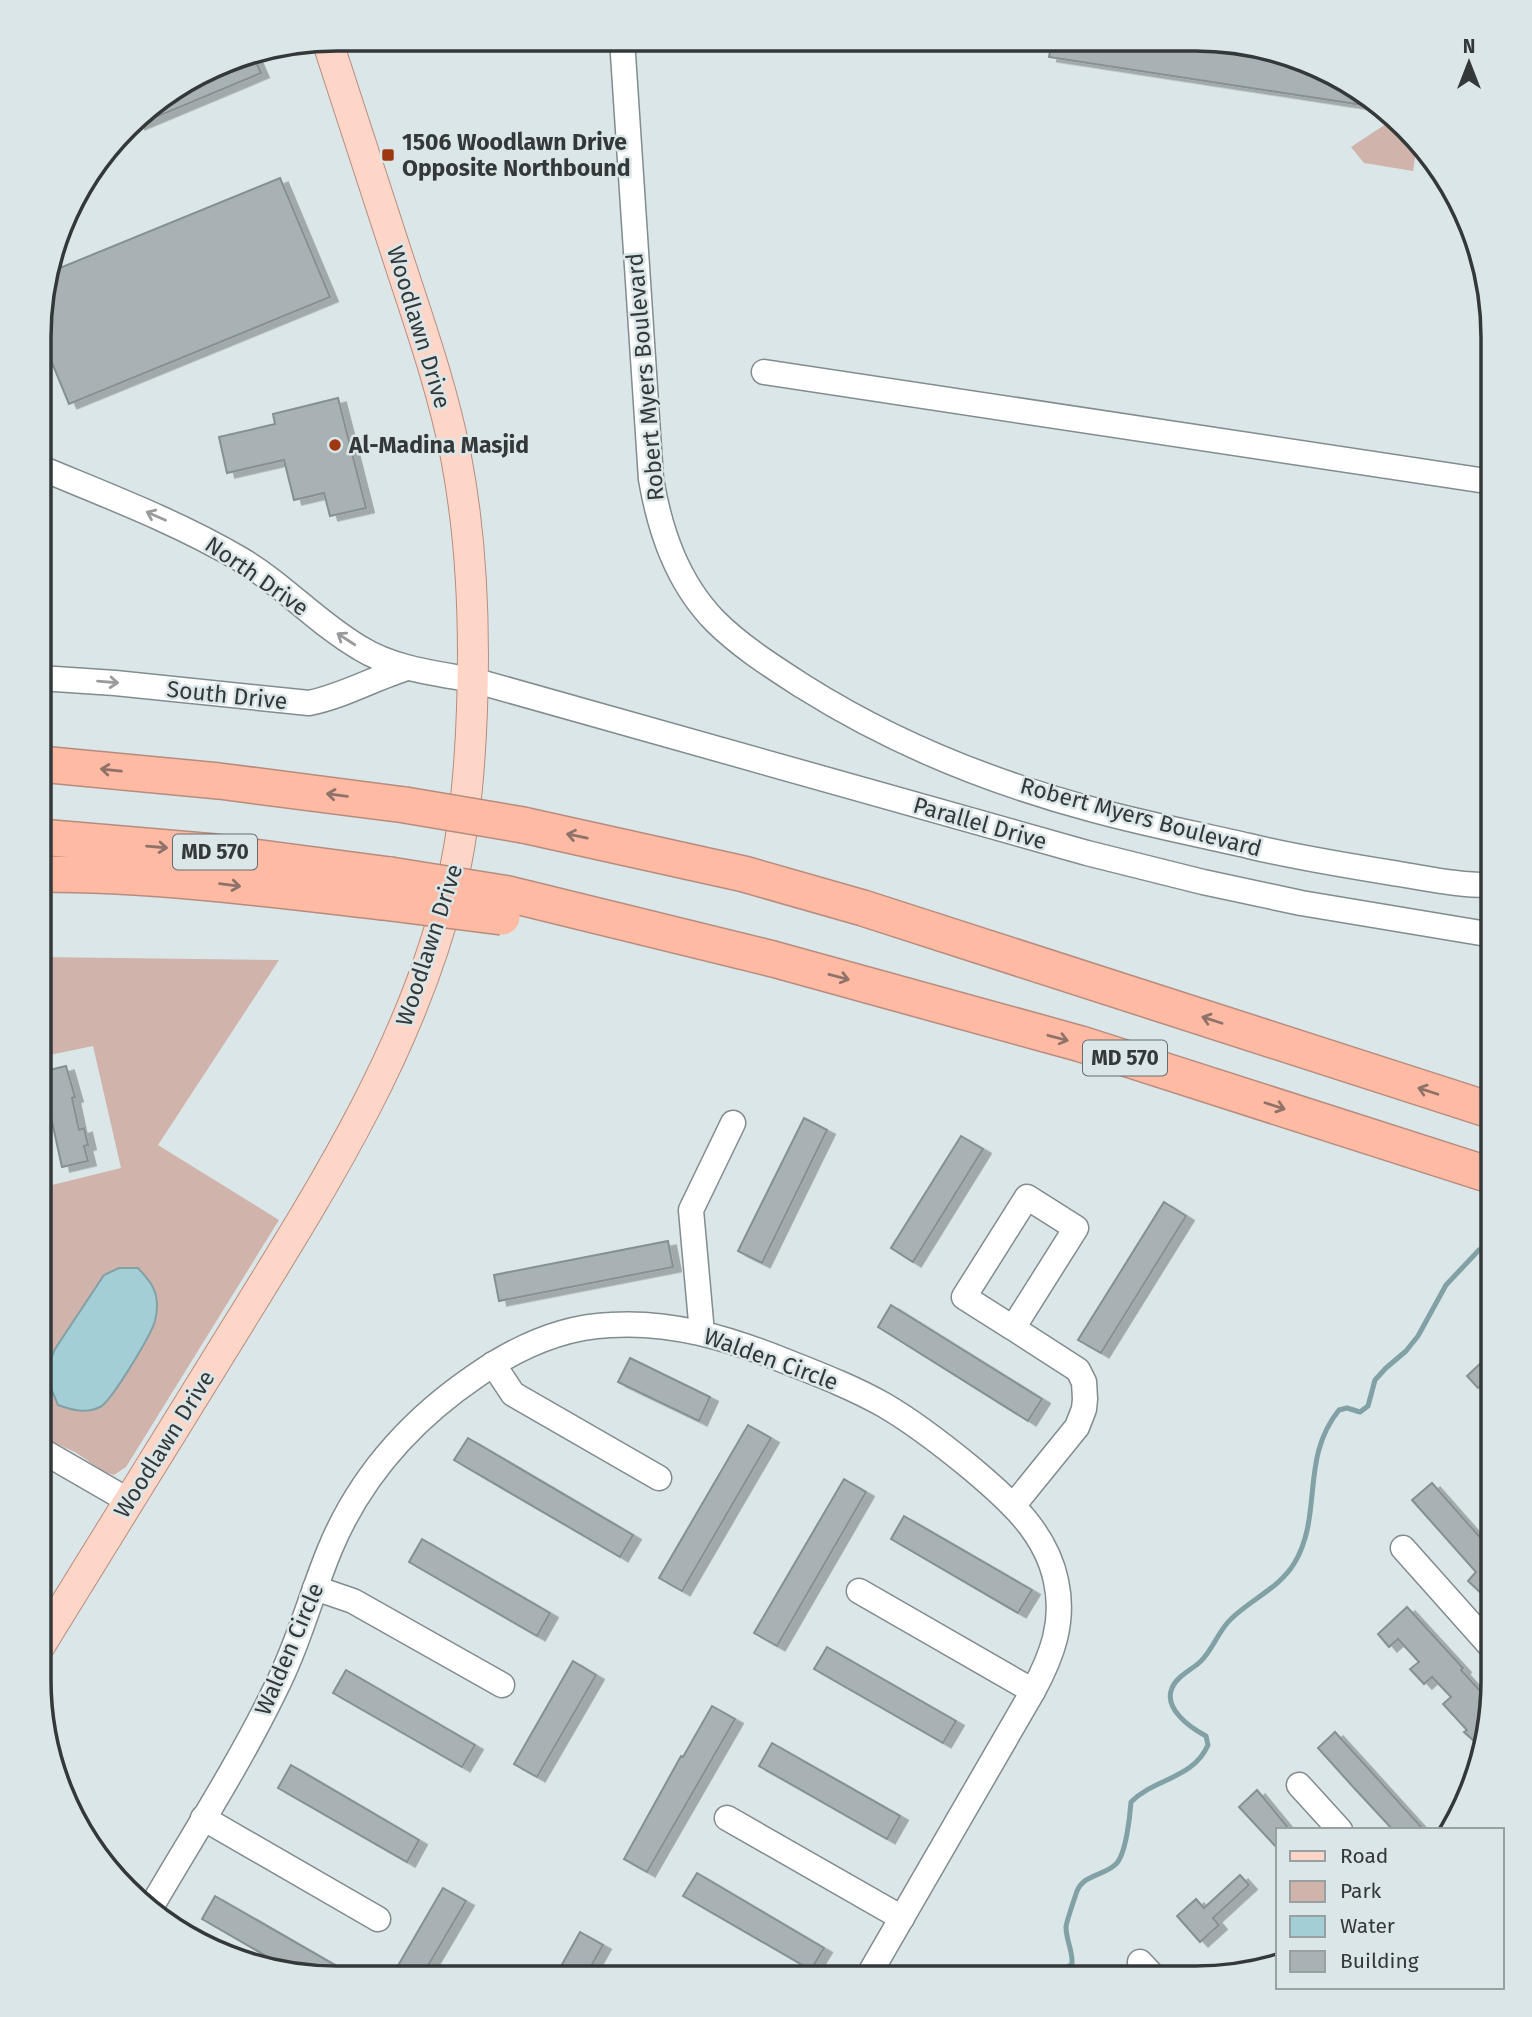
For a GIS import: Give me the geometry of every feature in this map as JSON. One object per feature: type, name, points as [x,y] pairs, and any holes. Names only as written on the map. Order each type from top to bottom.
[{"type":"highway","points":[[51,765],[219,781],[402,817]]},
{"type":"highway","name":"MD 570","points":[[51,789],[402,817],[520,836],[637,871],[740,894],[1114,989],[1481,1107]]},
{"type":"highway","name":"MD 570","points":[[51,838],[215,852],[386,888],[505,905],[773,959],[1081,1044],[1481,1172]]},
{"type":"highway","points":[[51,874],[213,883],[386,888]]},
{"type":"main road","name":"Woodlawn Drive","points":[[51,1626],[311,1206],[361,1119],[399,1038],[426,968],[446,906],[461,840],[470,762],[473,599],[467,529],[456,460],[443,398],[331,51]]},
{"type":"street","name":"Robert Myers Boulevard","points":[[622,51],[651,479],[663,534],[676,565],[714,620],[768,664],[830,704],[876,728],[981,774],[1094,810],[1269,851],[1435,880],[1481,885]]},
{"type":"street","points":[[764,372],[1481,480]]},
{"type":"street","name":"North Drive","points":[[51,472],[203,537],[248,564],[328,628],[363,650],[407,668],[473,680]]},
{"type":"street","name":"South Drive","points":[[51,679],[309,703],[331,699],[407,668]]},
{"type":"street","name":"Parallel Drive","points":[[473,680],[1087,853],[1190,879],[1314,906],[1481,933]]},
{"type":"street","points":[[702,1333],[691,1210],[733,1124]]},
{"type":"street","points":[[1013,1328],[1076,1228],[1027,1197],[964,1297],[1078,1370],[1084,1382],[1085,1399],[1077,1427],[1013,1506]]},
{"type":"street","name":"Walden Circle","points":[[155,1901],[276,1689],[341,1524],[379,1463],[425,1415],[455,1390],[494,1364],[543,1339],[588,1326],[648,1325],[702,1333],[751,1347],[844,1385],[887,1407],[943,1445],[1013,1506],[1039,1537],[1047,1553],[1059,1597],[1060,1614],[1055,1645],[1033,1691],[874,1966]]},
{"type":"street","points":[[494,1364],[513,1394],[659,1478]]},
{"type":"street","points":[[51,1456],[129,1501]]},
{"type":"street","points":[[1403,1548],[1481,1636]]},
{"type":"street","points":[[315,1588],[353,1601],[502,1685]]},
{"type":"street","points":[[859,1591],[1033,1691]]},
{"type":"street","points":[[1299,1785],[1338,1828]]},
{"type":"street","points":[[203,1818],[378,1919]]},
{"type":"street","points":[[727,1818],[902,1918]]},
{"type":"green space","points":[[1386,124],[1416,155],[1413,171],[1364,163],[1351,147]]},
{"type":"green space","points":[[51,957],[279,960],[158,1145],[279,1220],[126,1467],[114,1475],[51,1441],[51,1185],[121,1168],[93,1046],[51,1055]]},
{"type":"water","points":[[119,1268],[138,1268],[151,1284],[155,1294],[155,1319],[139,1353],[105,1402],[95,1409],[74,1410],[58,1405],[51,1388],[51,1359],[104,1275]]},
{"type":"building","points":[[1050,51],[1232,53],[1269,60],[1305,73],[1322,80],[1362,105],[1049,57]]},
{"type":"building","points":[[256,62],[261,73],[152,119],[210,80]]},
{"type":"building","points":[[280,178],[330,297],[69,404],[51,360],[51,318],[59,268]]},
{"type":"building","points":[[338,398],[366,508],[330,516],[324,493],[294,500],[284,460],[227,473],[219,437],[275,424],[273,414]]},
{"type":"building","points":[[66,1066],[75,1097],[72,1098],[79,1130],[84,1128],[88,1145],[84,1146],[88,1161],[62,1167],[51,1117],[51,1070]]},
{"type":"building","points":[[804,1118],[827,1130],[762,1263],[738,1251]]},
{"type":"building","points":[[961,1136],[983,1149],[913,1262],[891,1248]]},
{"type":"building","points":[[1164,1202],[1186,1216],[1101,1353],[1078,1340]]},
{"type":"building","points":[[668,1241],[673,1267],[499,1301],[494,1275]]},
{"type":"building","points":[[891,1305],[1042,1399],[1028,1421],[878,1327]]},
{"type":"building","points":[[630,1358],[710,1397],[699,1421],[618,1382]]},
{"type":"building","points":[[1481,1363],[1481,1386],[1478,1388],[1467,1376]]},
{"type":"building","points":[[748,1425],[771,1438],[682,1591],[659,1578]]},
{"type":"building","points":[[468,1438],[633,1535],[620,1557],[454,1460]]},
{"type":"building","points":[[844,1479],[866,1492],[777,1646],[754,1633]]},
{"type":"building","points":[[1432,1483],[1481,1538],[1481,1593],[1468,1581],[1476,1572],[1412,1500]]},
{"type":"building","points":[[904,1516],[1032,1590],[1018,1613],[891,1539]]},
{"type":"building","points":[[422,1539],[550,1613],[537,1636],[409,1562]]},
{"type":"building","points":[[1407,1607],[1463,1668],[1461,1670],[1481,1692],[1475,1742],[1443,1704],[1451,1697],[1432,1677],[1424,1684],[1410,1669],[1419,1662],[1398,1639],[1389,1647],[1378,1634]]},
{"type":"building","points":[[827,1647],[956,1721],[943,1743],[814,1669]]},
{"type":"building","points":[[573,1661],[596,1675],[537,1777],[514,1764]]},
{"type":"building","points":[[346,1670],[475,1745],[462,1767],[333,1693]]},
{"type":"building","points":[[712,1706],[735,1719],[647,1872],[624,1859]]},
{"type":"building","points":[[1335,1732],[1422,1828],[1391,1828],[1318,1748]]},
{"type":"building","points":[[772,1743],[900,1816],[887,1839],[759,1766]]},
{"type":"building","points":[[291,1765],[419,1840],[407,1862],[278,1788]]},
{"type":"building","points":[[1257,1790],[1288,1828],[1276,1828],[1276,1847],[1239,1807]]},
{"type":"building","points":[[697,1873],[824,1948],[813,1966],[804,1966],[683,1896]]},
{"type":"building","points":[[1240,1875],[1249,1885],[1213,1918],[1219,1925],[1200,1942],[1177,1916],[1196,1899],[1204,1908]]},
{"type":"building","points":[[443,1888],[466,1901],[428,1966],[398,1966]]},
{"type":"building","points":[[215,1896],[337,1966],[271,1959],[202,1919]]},
{"type":"building","points":[[580,1932],[603,1945],[591,1966],[561,1966]]},
{"type":"waterway","points":[[1069,1966],[1072,1964],[1066,1927],[1077,1891],[1084,1881],[1116,1864],[1127,1834],[1131,1802],[1193,1765],[1208,1745],[1206,1736],[1186,1723],[1171,1703],[1174,1684],[1205,1657],[1231,1619],[1289,1571],[1303,1544],[1315,1467],[1327,1428],[1339,1410],[1347,1408],[1360,1412],[1368,1406],[1375,1380],[1406,1351],[1418,1336],[1446,1285],[1479,1250]]},
{"type":"place","name":"1506 Woodlawn Drive Opposite Northbound","points":[[388,155]]},
{"type":"place","name":"Al-Madina Masjid","points":[[335,445]]}]
